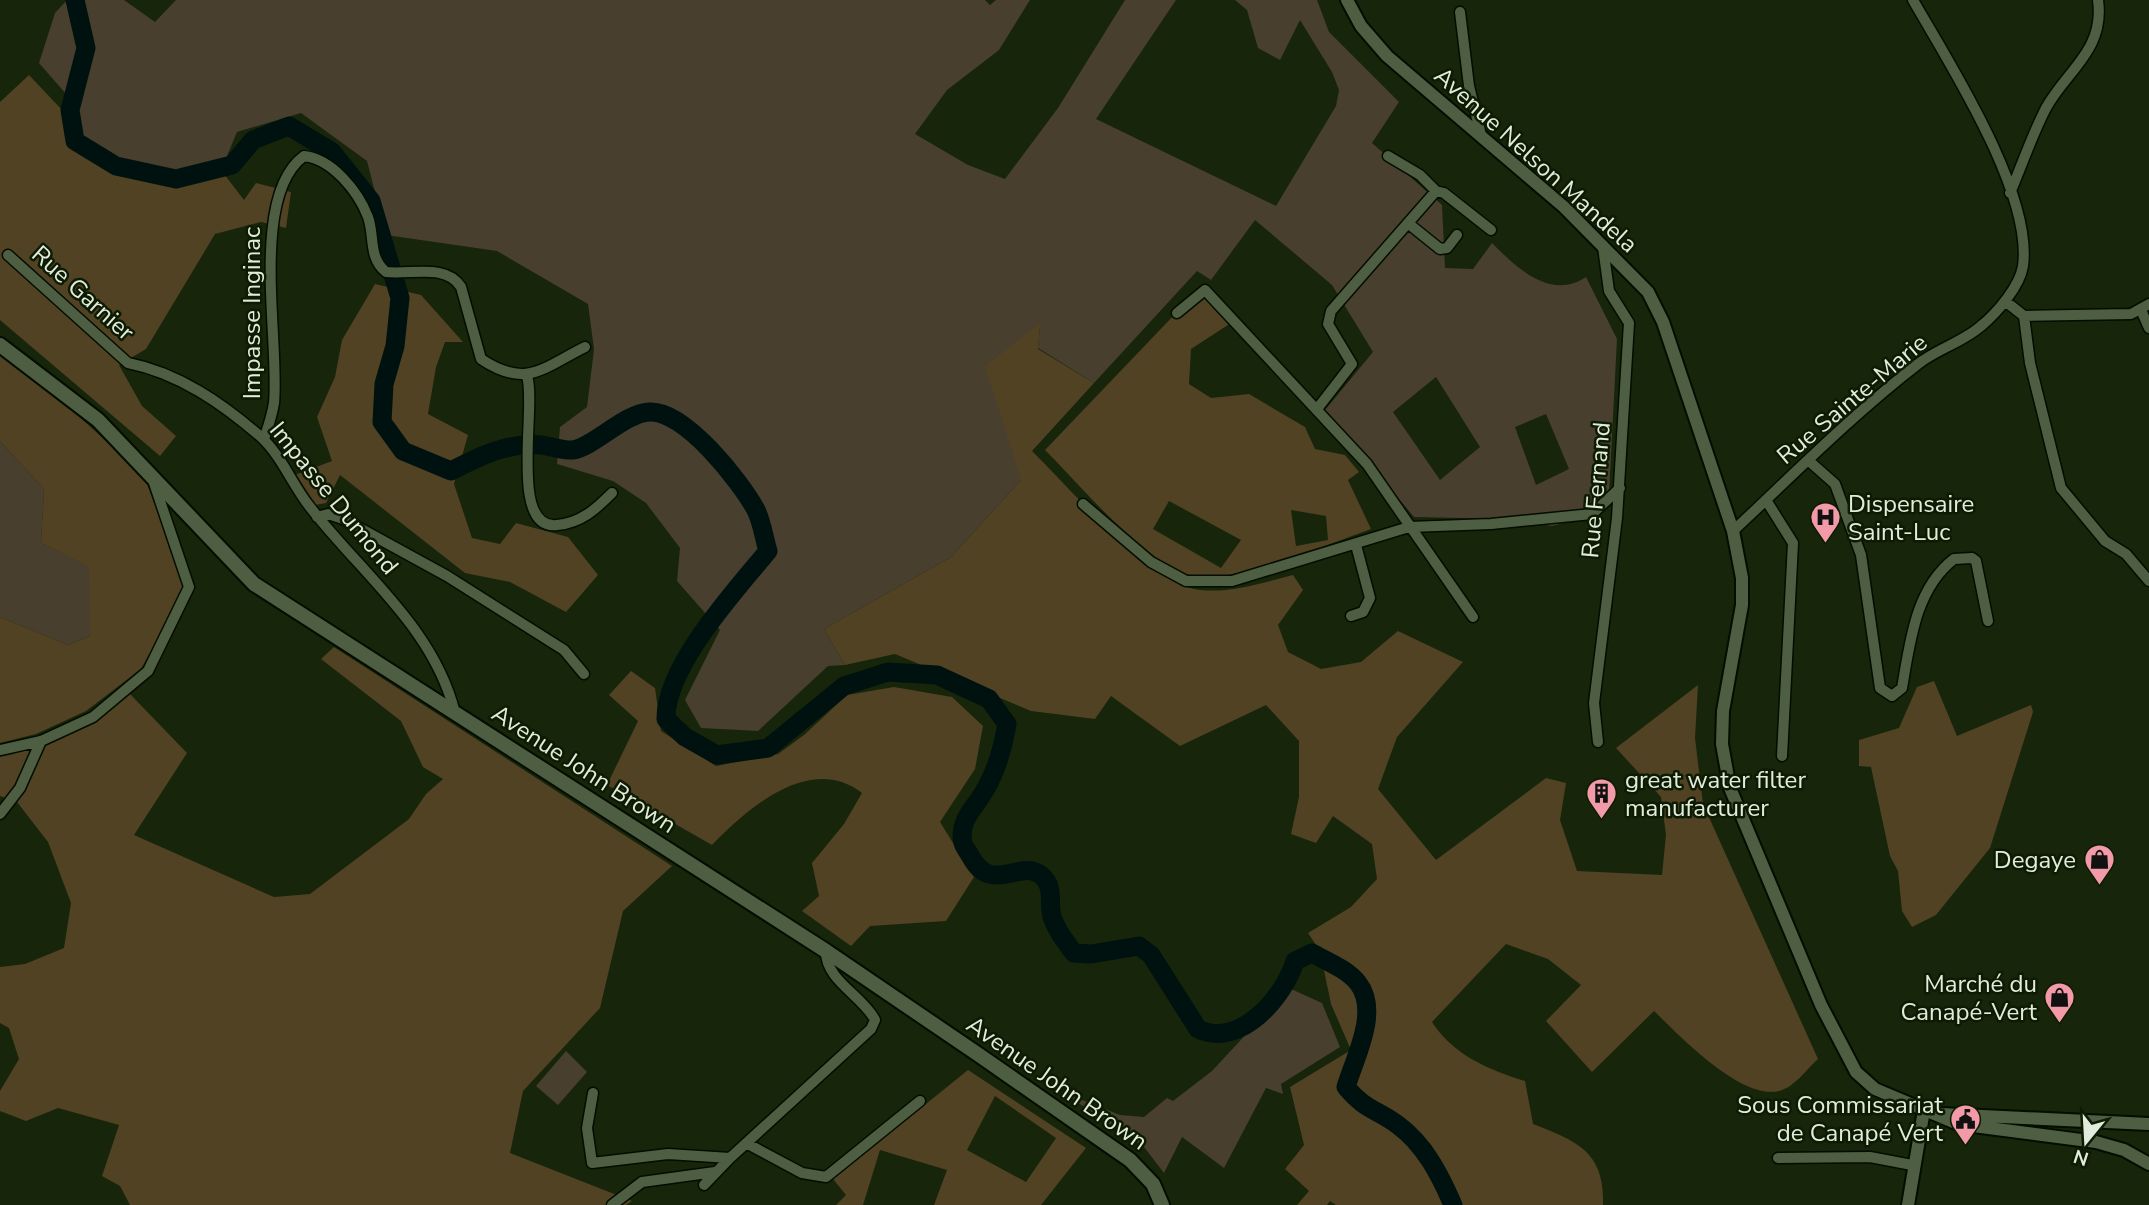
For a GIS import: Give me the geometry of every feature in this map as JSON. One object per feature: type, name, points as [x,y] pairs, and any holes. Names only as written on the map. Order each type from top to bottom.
[{"type":"main road","name":"Avenue John Brown","points":[[0,345],[98,419],[254,584],[826,951],[1130,1160],[1153,1184],[1163,1205]]},
{"type":"street","name":"Avenue Nelson Mandela","points":[[1347,0],[1361,26],[1387,56],[1564,207],[1648,292],[1663,323],[1733,531],[1742,578],[1742,605],[1723,711],[1722,744],[1730,788],[1821,1005],[1856,1072],[1875,1089],[1937,1114]]},
{"type":"street","name":"Rue Sainte-Marie","points":[[1733,531],[1919,363],[1981,327],[2005,301],[2023,269],[2024,241],[2010,193],[1983,122],[1913,0]]},
{"type":"street","points":[[2010,193],[2048,106],[2091,50],[2099,10],[2098,0]]},
{"type":"street","points":[[1460,12],[1469,86],[1481,135]]},
{"type":"street","name":"Impasse Inginac","points":[[264,439],[274,400],[273,210],[293,164],[304,156],[316,157],[329,165],[346,183],[368,217],[374,256],[386,272],[445,272],[455,277],[461,287],[481,359],[505,372],[527,376]]},
{"type":"street","points":[[1388,156],[1420,175],[1436,191],[1444,193],[1491,230]]},
{"type":"street","points":[[1317,409],[1352,364],[1328,324],[1331,311],[1436,191]]},
{"type":"street","points":[[1409,224],[1440,249],[1447,248],[1457,235]]},
{"type":"street","name":"Rue Fernand","points":[[1598,743],[1594,703],[1620,488],[1629,323],[1609,291],[1603,247]]},
{"type":"street","name":"Rue Garnier","points":[[8,255],[128,363]]},
{"type":"street","points":[[1177,313],[1205,290],[1367,464],[1473,617]]},
{"type":"street","points":[[2005,301],[2024,316],[2131,314],[2145,307],[2149,328]]},
{"type":"street","points":[[2024,316],[2031,363],[2061,488],[2105,541],[2126,554],[2149,581]]},
{"type":"street","points":[[585,347],[527,376],[530,385],[527,490],[536,517],[542,524],[564,524],[585,516],[612,493]]},
{"type":"street","name":"Impasse Dumond","points":[[128,363],[150,367],[208,395],[264,439],[317,517],[400,608],[428,646],[447,682],[455,713]]},
{"type":"street","points":[[1808,461],[1835,484],[1861,555],[1880,688],[1892,696],[1902,688],[1912,628],[1921,603],[1954,559],[1976,561],[1988,621]]},
{"type":"street","points":[[0,750],[41,741],[93,717],[148,671],[189,587],[150,473]]},
{"type":"street","points":[[1083,504],[1151,562],[1186,581],[1232,582],[1409,527],[1491,524],[1592,514],[1620,488]]},
{"type":"street","points":[[1766,500],[1793,543],[1782,756]]},
{"type":"street","points":[[317,517],[328,514],[342,519],[436,570],[564,650],[584,674]]},
{"type":"street","points":[[1351,616],[1363,612],[1370,598],[1356,545]]},
{"type":"street","points":[[131,684],[140,693]]},
{"type":"street","points":[[0,814],[20,788],[41,741]]},
{"type":"street","points":[[704,1185],[730,1157],[871,1029],[875,1020],[870,1010],[836,976],[825,961],[826,951]]},
{"type":"street","points":[[593,1093],[587,1128],[592,1163],[668,1154],[730,1157]]},
{"type":"street","points":[[746,1143],[813,1178],[826,1177],[920,1101]]},
{"type":"street","points":[[1908,1205],[1912,1165],[1924,1110]]},
{"type":"street","points":[[1937,1114],[2149,1124]]},
{"type":"street","points":[[1937,1114],[1967,1127],[2096,1142],[2124,1150],[2149,1164]]},
{"type":"street","points":[[1778,1158],[1870,1157],[1912,1165]]},
{"type":"street","points":[[612,1205],[642,1182],[715,1172]]},
{"type":"shaded area","points":[[67,0],[124,0],[155,22],[176,0],[985,0],[990,5],[996,0],[1030,0],[999,50],[947,90],[915,134],[968,165],[1005,179],[1058,108],[1125,0],[1176,0],[1096,119],[1276,206],[1336,106],[1339,90],[1332,72],[1300,20],[1280,60],[1258,48],[1247,10],[1235,0],[1317,0],[1329,32],[1399,102],[1372,143],[1442,205],[1445,268],[1473,269],[1492,243],[1523,271],[1547,283],[1573,283],[1586,277],[1617,339],[1609,494],[1589,516],[1552,526],[1510,519],[1414,517],[1325,410],[1373,352],[1332,285],[1255,220],[1211,280],[1197,271],[1094,383],[1038,348],[1040,324],[1021,480],[951,557],[824,629],[845,665],[828,666],[758,731],[701,728],[685,700],[720,630],[677,581],[680,548],[646,503],[613,481],[557,464],[560,427],[587,407],[594,349],[588,304],[497,251],[386,235],[367,161],[301,113],[237,132],[225,161],[175,174],[118,160],[81,136],[73,102],[39,63],[55,13]],"holes":[[[1436,377],[1480,447],[1440,480],[1393,412]],[[1546,414],[1569,469],[1536,485],[1515,427]]]},
{"type":"shaded area","points":[[29,75],[63,111],[69,141],[116,170],[182,183],[224,174],[244,200],[256,183],[291,192],[286,228],[261,222],[215,234],[146,349],[119,365],[142,406],[176,436],[160,456],[0,320],[0,102]]},
{"type":"shaded area","points":[[375,284],[421,295],[463,342],[445,342],[436,367],[428,414],[468,435],[454,484],[472,538],[500,544],[516,523],[568,537],[598,575],[566,612],[510,582],[465,573],[340,475],[326,503],[315,505],[295,475],[332,461],[317,417],[335,377],[342,340]]},
{"type":"shaded area","points":[[1198,290],[1231,323],[1191,349],[1189,384],[1211,398],[1249,394],[1305,427],[1315,449],[1345,455],[1359,472],[1348,480],[1371,529],[1254,569],[1230,575],[1190,575],[1172,568],[1134,539],[1094,502],[1045,450]],"holes":[[[1169,501],[1241,540],[1221,568],[1153,529]],[[1291,510],[1326,516],[1328,540],[1296,546]]]},
{"type":"shaded area","points":[[1040,323],[1038,349],[1094,383],[1032,451],[1109,529],[1154,568],[1175,582],[1206,590],[1244,587],[1293,575],[1303,590],[1278,625],[1288,652],[1321,669],[1361,662],[1398,631],[1463,662],[1397,737],[1378,789],[1436,860],[1546,778],[1566,783],[1560,820],[1577,871],[1662,875],[1666,835],[1661,797],[1616,748],[1698,685],[1695,738],[1703,804],[1818,1059],[1787,1088],[1767,1092],[1749,1087],[1713,1065],[1654,1011],[1592,1072],[1546,1021],[1581,985],[1548,959],[1506,944],[1432,1022],[1450,1044],[1473,1060],[1525,1081],[1533,1124],[1563,1136],[1585,1151],[1599,1172],[1603,1205],[1336,1205],[1330,1201],[1327,1205],[1297,1205],[1309,1191],[1285,1169],[1304,1145],[1290,1087],[1351,1050],[1331,1004],[1320,951],[1308,933],[1351,907],[1377,879],[1372,844],[1333,816],[1316,843],[1291,834],[1299,797],[1299,741],[1266,705],[1180,746],[1111,696],[1095,719],[1031,711],[895,654],[845,665],[824,629],[951,557],[1021,480],[985,366]]},
{"type":"shaded area","points":[[0,352],[46,387],[143,474],[187,587],[141,669],[86,711],[36,734],[0,743],[0,617],[68,645],[90,636],[89,567],[41,543],[44,489],[0,441]]},
{"type":"shaded area","points":[[0,441],[44,489],[41,543],[90,567],[90,636],[68,645],[0,617]]},
{"type":"shaded area","points":[[334,647],[672,866],[623,911],[600,1008],[523,1091],[510,1153],[632,1201],[626,1205],[130,1205],[120,1186],[102,1176],[119,1125],[58,1108],[26,1121],[0,1111],[0,1091],[19,1059],[9,1028],[0,1023],[0,967],[25,964],[64,948],[71,903],[48,842],[17,802],[0,796],[0,757],[36,747],[68,733],[130,694],[187,753],[134,835],[274,897],[310,894],[409,819],[426,794],[443,779],[423,767],[401,721],[321,659]]},
{"type":"shaded area","points":[[631,671],[655,688],[661,731],[716,766],[778,754],[804,735],[847,695],[894,687],[952,697],[983,726],[975,769],[940,822],[974,877],[946,921],[870,926],[851,946],[802,911],[819,896],[812,863],[844,824],[862,793],[842,782],[822,779],[801,782],[781,790],[743,816],[712,845],[607,785],[638,721],[609,695]]},
{"type":"shaded area","points":[[1934,681],[1957,736],[2031,705],[2033,712],[1990,848],[1936,915],[1912,927],[1902,911],[1898,871],[1890,856],[1871,767],[1859,766],[1859,740],[1899,728],[1917,687]]},
{"type":"shaded area","points":[[1289,988],[1322,1003],[1340,1047],[1281,1084],[1283,1094],[1266,1088],[1224,1168],[1182,1137],[1164,1173],[1144,1147],[1062,1092],[1120,1115],[1144,1117],[1167,1098],[1173,1101],[1212,1071]]},
{"type":"shaded area","points":[[566,1051],[587,1072],[558,1105],[536,1086]]},
{"type":"shaded area","points":[[968,1070],[1086,1148],[1041,1205],[934,1205],[947,1170],[880,1150],[863,1205],[836,1205],[846,1195],[833,1179]],"holes":[[[995,1096],[1056,1138],[1026,1182],[967,1150]]]},
{"type":"waterway","points":[[75,0],[86,48],[70,110],[75,141],[116,166],[176,179],[232,165],[253,140],[289,126],[332,152],[371,201],[400,298],[395,346],[384,384],[382,422],[403,451],[451,471],[484,455],[517,446],[541,445],[569,450],[581,448],[630,418],[649,412],[663,414],[678,422],[694,434],[725,466],[756,510],[768,551],[704,630],[677,676],[669,698],[666,719],[685,737],[717,755],[768,748],[844,686],[888,672],[937,675],[989,699],[1007,724],[993,774],[963,828],[964,845],[979,868],[988,874],[1025,870],[1042,876],[1050,890],[1054,922],[1074,953],[1091,954],[1139,946],[1151,955],[1198,1029],[1214,1033],[1229,1032],[1244,1026],[1271,1004],[1295,961],[1312,953],[1348,974],[1358,983],[1367,1007],[1364,1034],[1346,1087],[1371,1109],[1408,1133],[1424,1151],[1453,1205]]},
{"type":"place","name":"Dispensaire Saint-Luc","points":[[1825,545]]},
{"type":"place","name":"great water filter manufacturer","points":[[1602,821]]},
{"type":"place","name":"Degaye","points":[[2099,887]]},
{"type":"place","name":"Marché du Canapé-Vert","points":[[2060,1025]]},
{"type":"place","name":"Sous Commissariat de Canapé Vert","points":[[1966,1146]]}]
